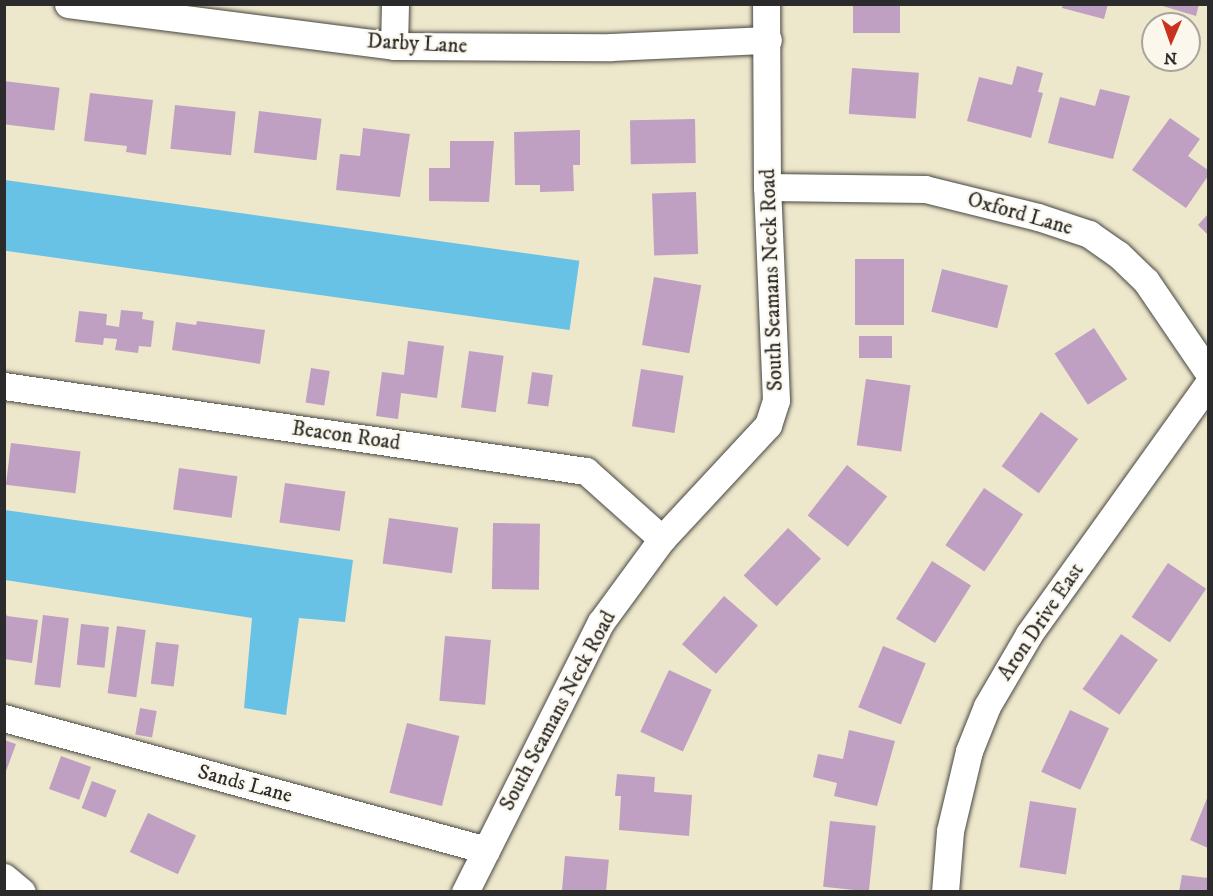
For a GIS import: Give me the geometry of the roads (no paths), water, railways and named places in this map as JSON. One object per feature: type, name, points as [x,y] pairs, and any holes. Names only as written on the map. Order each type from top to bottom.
[{"type":"street","name":"Darby Lane","points":[[68,4],[394,46],[611,48],[768,40]]},
{"type":"street","points":[[394,46],[395,4]]},
{"type":"street","name":"South Seamans Neck Road","points":[[465,891],[601,622],[662,539],[768,425],[777,400],[767,187],[768,40],[766,4]]},
{"type":"street","name":"Oxford Lane","points":[[767,187],[925,189],[1038,217],[1089,234],[1118,254],[1146,281],[1209,372]]},
{"type":"street","name":"Aron Drive East","points":[[945,891],[950,831],[969,751],[987,706],[1029,634],[1209,384]]},
{"type":"street","name":"Beacon Road","points":[[4,386],[586,471],[662,539]]},
{"type":"street","name":"Sands Lane","points":[[4,718],[486,850]]},
{"type":"street","points":[[4,877],[22,891]]},
{"type":"water","points":[[5,180],[579,261],[570,330],[4,251]]},
{"type":"water","points":[[5,510],[353,560],[345,622],[299,618],[286,715],[244,708],[252,618],[5,580]]}]
